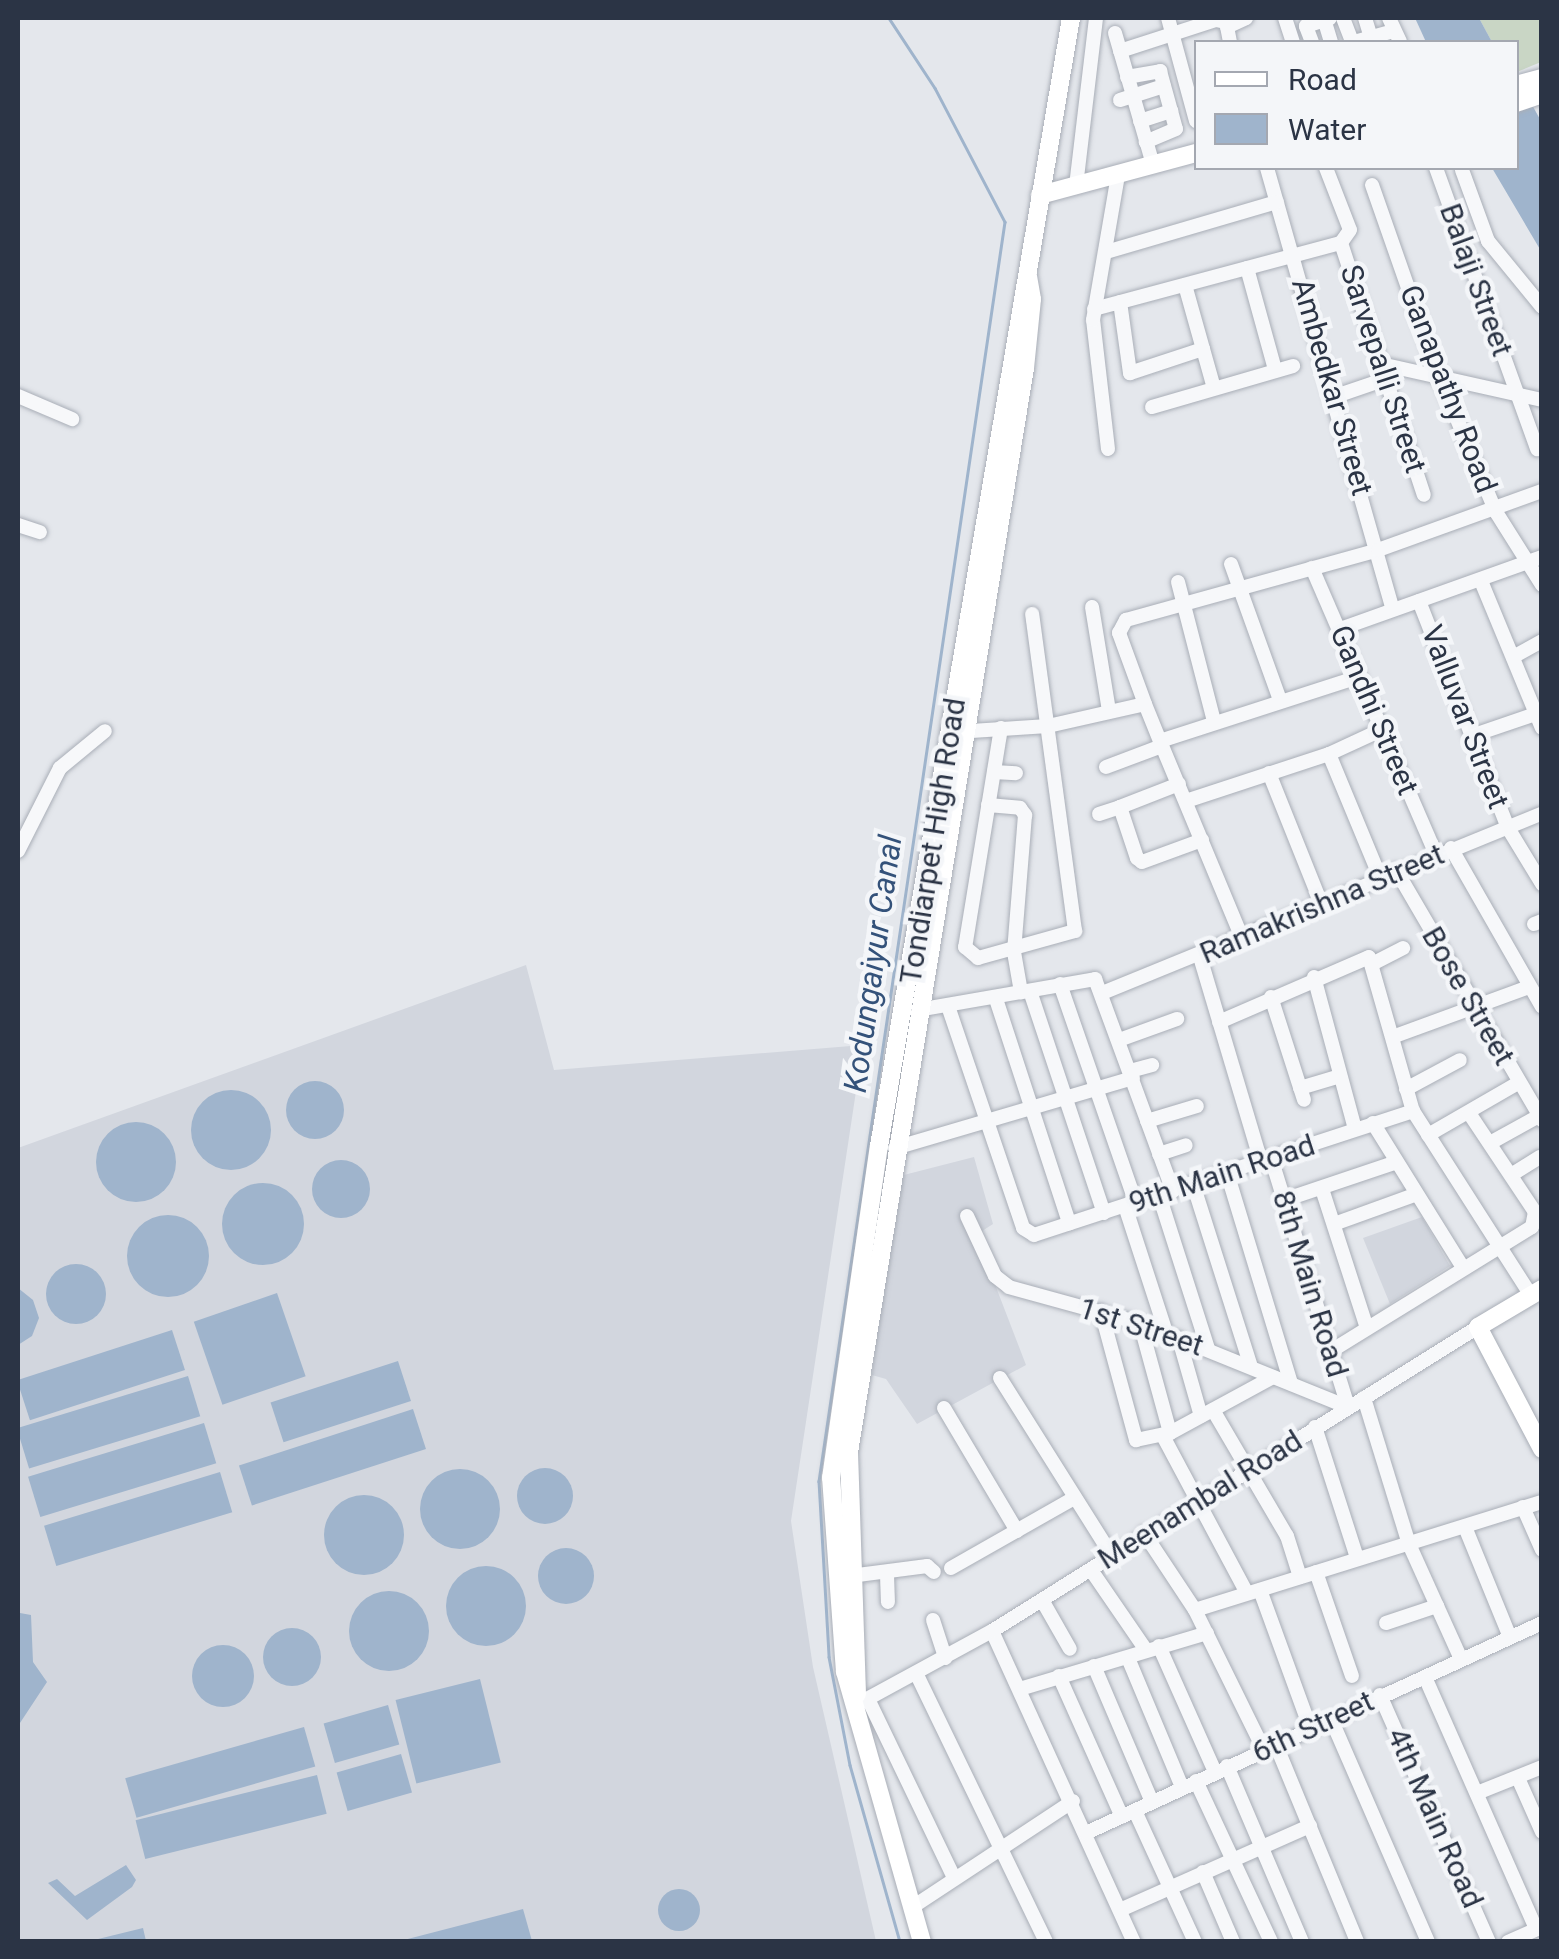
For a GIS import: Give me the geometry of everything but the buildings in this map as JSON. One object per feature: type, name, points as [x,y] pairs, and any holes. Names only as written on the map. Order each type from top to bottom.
[{"type":"main road","name":"Tondiarpet High Road","points":[[922,1942],[863,1703],[850,1576],[849,1452],[1027,275],[1070,18]]},
{"type":"main road","points":[[1040,195],[1194,154]]},
{"type":"main road","name":"Tondiarpet High Road","points":[[863,1703],[845,1672],[831,1478],[844,1360],[957,732]]},
{"type":"main road","name":"Meenambal Road","points":[[1478,1327],[1536,1292]]},
{"type":"main road","points":[[1478,1327],[1542,1448]]},
{"type":"street","points":[[1076,186],[1096,18]]},
{"type":"street","points":[[1168,18],[1194,114]]},
{"type":"street","points":[[1120,51],[1216,20],[1230,23],[1246,18]]},
{"type":"street","points":[[1311,40],[1306,26],[1328,18]]},
{"type":"street","points":[[1365,18],[1371,38]]},
{"type":"street","points":[[1230,23],[1230,40]]},
{"type":"street","points":[[1362,40],[1395,30]]},
{"type":"street","points":[[1115,33],[1127,77],[1126,98],[1140,121],[1152,166]]},
{"type":"street","points":[[1127,77],[1158,69],[1164,86],[1174,132],[1146,142]]},
{"type":"street","points":[[1126,98],[1164,86]]},
{"type":"street","points":[[1140,121],[1171,111]]},
{"type":"street","name":"Ambedkar Street","points":[[1268,170],[1336,396],[1392,607]]},
{"type":"street","name":"Sarvepalli Street","points":[[1327,170],[1350,230],[1341,242],[1424,495]]},
{"type":"street","name":"Balaji Street","points":[[1437,170],[1537,448]]},
{"type":"street","points":[[1462,170],[1488,241],[1542,307]]},
{"type":"street","points":[[1108,449],[1094,310],[1118,176]]},
{"type":"street","name":"Ganapathy Road","points":[[1372,184],[1439,376],[1496,512],[1535,560],[1542,585]]},
{"type":"street","points":[[1106,252],[1277,202]]},
{"type":"street","points":[[1094,310],[1341,242]]},
{"type":"street","points":[[1247,268],[1274,370]]},
{"type":"street","points":[[1185,285],[1214,388]]},
{"type":"street","points":[[1120,302],[1130,373],[1203,349]]},
{"type":"street","points":[[1152,406],[1293,366]]},
{"type":"street","points":[[1336,396],[1383,372],[1439,376],[1542,400]]},
{"type":"street","points":[[18,396],[72,419]]},
{"type":"street","points":[[1242,936],[1145,704],[1120,626],[1184,604],[1378,550],[1496,512],[1542,492]]},
{"type":"street","points":[[18,526],[40,532]]},
{"type":"street","points":[[1340,629],[1392,607],[1535,560]]},
{"type":"street","points":[[1231,564],[1280,700]]},
{"type":"street","name":"Gandhi Street","points":[[1312,568],[1381,730],[1443,850],[1542,1007]]},
{"type":"street","points":[[1471,736],[1540,718],[1481,580]]},
{"type":"street","points":[[1178,582],[1214,721]]},
{"type":"street","name":"Valluvar Street","points":[[1419,600],[1508,828],[1542,884]]},
{"type":"street","points":[[1092,606],[1109,711]]},
{"type":"street","points":[[1001,728],[966,947],[978,958],[1014,952],[1074,931],[1032,614]]},
{"type":"street","points":[[1512,657],[1542,642]]},
{"type":"street","points":[[1106,767],[1214,721],[1358,676]]},
{"type":"street","points":[[957,732],[1048,726],[1145,704]]},
{"type":"street","points":[[1186,800],[1329,754],[1381,730]]},
{"type":"street","points":[[18,851],[60,768],[104,731]]},
{"type":"street","points":[[1329,754],[1380,876]]},
{"type":"street","points":[[994,772],[1016,774]]},
{"type":"street","points":[[1269,772],[1321,903]]},
{"type":"street","points":[[1099,814],[1179,784]]},
{"type":"street","points":[[988,805],[1020,808],[1025,816],[1014,952],[1104,1213]]},
{"type":"street","points":[[1120,807],[1138,861],[1202,840]]},
{"type":"street","name":"Ramakrishna Street","points":[[1102,993],[1200,957],[1380,876],[1542,813]]},
{"type":"street","name":"Bose Street","points":[[1396,870],[1540,1118]]},
{"type":"street","points":[[1372,964],[1402,948]]},
{"type":"street","points":[[1219,1022],[1360,956],[1372,964],[1413,1111],[1501,1247],[1536,1292]]},
{"type":"street","name":"8th Main Road","points":[[1200,957],[1267,1163],[1284,1200],[1348,1407]]},
{"type":"street","points":[[1314,977],[1355,1129]]},
{"type":"street","points":[[918,1010],[948,1009],[1095,978],[1159,1154],[1208,1349]]},
{"type":"street","points":[[1060,984],[1173,1337],[1207,1413],[1250,1470],[1286,1536],[1300,1578]]},
{"type":"street","points":[[1395,1036],[1530,987]]},
{"type":"street","points":[[1271,997],[1302,1094],[1340,1076]]},
{"type":"street","points":[[996,999],[1070,1223]]},
{"type":"street","points":[[948,1009],[990,1122]]},
{"type":"street","points":[[1119,1040],[1177,1019]]},
{"type":"street","points":[[1406,1088],[1460,1060]]},
{"type":"street","points":[[895,1148],[1096,1090],[1152,1065]]},
{"type":"street","points":[[1428,1134],[1518,1083]]},
{"type":"street","points":[[1147,1121],[1197,1106]]},
{"type":"street","name":"9th Main Road","points":[[990,1122],[1030,1234],[1194,1187],[1413,1111]]},
{"type":"street","points":[[1331,1352],[1462,1266],[1501,1247],[1536,1220],[1470,1113]]},
{"type":"street","points":[[1490,1143],[1540,1118]]},
{"type":"street","points":[[1373,1122],[1394,1163],[1462,1266]]},
{"type":"street","points":[[1159,1154],[1186,1145]]},
{"type":"street","points":[[1510,1174],[1540,1157]]},
{"type":"street","points":[[1284,1200],[1394,1163]]},
{"type":"street","points":[[1228,1176],[1291,1384]]},
{"type":"street","points":[[1194,1187],[1250,1364]]},
{"type":"street","points":[[1322,1189],[1367,1328]]},
{"type":"street","points":[[1334,1224],[1414,1195]]},
{"type":"street","name":"1st Street","points":[[968,1216],[1000,1282],[1140,1323],[1250,1364],[1348,1407]]},
{"type":"street","points":[[1100,1311],[1130,1434],[1148,1442],[1273,1377]]},
{"type":"street","points":[[1140,1323],[1166,1434],[1254,1591],[1311,1730]]},
{"type":"street","name":"Meenambal Road","points":[[863,1703],[992,1631],[1478,1327]]},
{"type":"street","points":[[1000,1378],[1111,1554]]},
{"type":"street","points":[[1364,1398],[1409,1544],[1461,1659]]},
{"type":"street","points":[[944,1408],[1017,1531]]},
{"type":"street","points":[[1315,1427],[1356,1558]]},
{"type":"street","points":[[951,1568],[1074,1498]]},
{"type":"street","points":[[1195,1610],[1542,1502]]},
{"type":"street","points":[[1523,1508],[1542,1550]]},
{"type":"street","points":[[1465,1527],[1509,1636]]},
{"type":"street","points":[[1144,1534],[1195,1610],[1270,1748],[1310,1826],[1357,1942]]},
{"type":"street","points":[[850,1576],[887,1575],[927,1566],[934,1572]]},
{"type":"street","points":[[1091,1570],[1152,1648],[1221,1769],[1262,1847],[1302,1942]]},
{"type":"street","points":[[1316,1572],[1352,1676]]},
{"type":"street","points":[[887,1575],[888,1602]]},
{"type":"street","points":[[1042,1600],[1070,1649]]},
{"type":"street","points":[[1386,1623],[1437,1606]]},
{"type":"street","points":[[933,1620],[944,1658]]},
{"type":"street","name":"6th Street","points":[[1086,1834],[1542,1623]]},
{"type":"street","points":[[992,1631],[1023,1688],[1134,1942]]},
{"type":"street","points":[[1023,1688],[1207,1632]]},
{"type":"street","points":[[1128,1658],[1189,1784],[1233,1859],[1271,1942]]},
{"type":"street","points":[[1094,1666],[1152,1802]]},
{"type":"street","points":[[917,1676],[1046,1942]]},
{"type":"street","points":[[1060,1676],[1195,1942]]},
{"type":"street","points":[[1424,1678],[1539,1928],[1508,1942]]},
{"type":"street","name":"4th Main Road","points":[[1380,1696],[1489,1942]]},
{"type":"street","points":[[863,1703],[954,1878]]},
{"type":"street","name":"4th Main Road","points":[[1332,1721],[1428,1942]]},
{"type":"street","points":[[1476,1793],[1542,1768]]},
{"type":"street","points":[[1518,1778],[1542,1832]]},
{"type":"street","points":[[911,1908],[1073,1802]]},
{"type":"street","points":[[1120,1910],[1310,1826]]},
{"type":"street","points":[[1203,1872],[1233,1942]]},
{"type":"shaded area","points":[[526,965],[554,1070],[863,1045],[791,1521],[813,1667],[876,1941],[18,1942],[18,1148]]},
{"type":"shaded area","points":[[974,1157],[993,1224],[976,1235],[1026,1365],[917,1424],[886,1379],[872,1375],[896,1177]]},
{"type":"shaded area","points":[[1422,1217],[1450,1266],[1390,1304],[1363,1238]]},
{"type":"green space","points":[[1479,18],[1541,18],[1541,62],[1519,71],[1519,40],[1491,40]]},
{"type":"water","points":[[1415,18],[1479,18],[1491,40],[1425,40]]},
{"type":"water","points":[[1519,82],[1541,121],[1541,251],[1493,170],[1519,170]]},
{"type":"water","points":[[315,1081],[335,1090],[344,1110],[335,1130],[315,1139],[295,1130],[286,1110],[295,1090]]},
{"type":"water","points":[[231,1090],[246,1093],[259,1102],[268,1115],[268,1145],[259,1158],[246,1167],[231,1170],[216,1167],[203,1158],[194,1145],[191,1130],[194,1115],[203,1102],[216,1093]]},
{"type":"water","points":[[136,1122],[151,1125],[164,1134],[173,1147],[173,1177],[164,1190],[151,1199],[136,1202],[121,1199],[108,1190],[99,1177],[96,1162],[99,1147],[108,1134],[121,1125]]},
{"type":"water","points":[[341,1160],[361,1169],[370,1189],[361,1209],[341,1218],[321,1209],[312,1189],[321,1169]]},
{"type":"water","points":[[263,1183],[279,1186],[292,1195],[301,1208],[301,1240],[292,1253],[279,1262],[263,1265],[247,1262],[234,1253],[225,1240],[222,1224],[225,1208],[234,1195],[247,1186]]},
{"type":"water","points":[[168,1215],[184,1218],[197,1227],[206,1240],[206,1272],[197,1285],[184,1294],[168,1297],[152,1294],[139,1285],[130,1272],[127,1256],[130,1240],[139,1227],[152,1218]]},
{"type":"water","points":[[76,1264],[97,1273],[106,1294],[97,1315],[76,1324],[55,1315],[46,1294],[55,1273]]},
{"type":"water","points":[[18,1288],[33,1300],[39,1318],[32,1336],[18,1345]]},
{"type":"water","points":[[277,1293],[306,1376],[222,1405],[194,1322]]},
{"type":"water","points":[[172,1330],[185,1370],[30,1420],[18,1380]]},
{"type":"water","points":[[398,1361],[411,1401],[284,1442],[271,1402]]},
{"type":"water","points":[[188,1376],[200,1416],[29,1468],[18,1428]]},
{"type":"water","points":[[413,1409],[426,1449],[252,1505],[239,1466]]},
{"type":"water","points":[[204,1423],[216,1463],[40,1517],[28,1477]]},
{"type":"water","points":[[545,1468],[565,1476],[573,1496],[565,1516],[545,1524],[525,1516],[517,1496],[525,1476]]},
{"type":"water","points":[[452,1469],[468,1469],[489,1480],[500,1509],[489,1538],[468,1549],[452,1549],[438,1543],[426,1531],[420,1517],[420,1501],[426,1487],[438,1475]]},
{"type":"water","points":[[220,1472],[232,1512],[56,1566],[44,1526]]},
{"type":"water","points":[[364,1495],[379,1498],[392,1507],[401,1520],[401,1550],[392,1563],[379,1572],[364,1575],[349,1572],[336,1563],[327,1550],[324,1535],[327,1520],[336,1507],[349,1498]]},
{"type":"water","points":[[566,1548],[586,1556],[594,1576],[586,1596],[566,1604],[546,1596],[538,1576],[546,1556]]},
{"type":"water","points":[[486,1566],[501,1569],[514,1578],[523,1591],[523,1621],[514,1634],[501,1643],[486,1646],[471,1643],[458,1634],[449,1621],[446,1606],[449,1591],[458,1578],[471,1569]]},
{"type":"water","points":[[381,1591],[397,1591],[411,1597],[423,1609],[429,1631],[423,1653],[411,1665],[397,1671],[381,1671],[367,1665],[355,1653],[349,1639],[349,1623],[355,1609],[367,1597]]},
{"type":"water","points":[[20,1613],[31,1615],[33,1662],[47,1682],[18,1726]]},
{"type":"water","points":[[292,1628],[313,1636],[321,1657],[313,1678],[292,1686],[271,1678],[263,1657],[271,1636]]},
{"type":"water","points":[[223,1645],[245,1654],[254,1676],[245,1698],[223,1707],[201,1698],[192,1676],[201,1654]]},
{"type":"water","points":[[480,1679],[501,1762],[416,1783],[396,1700]]},
{"type":"water","points":[[388,1705],[399,1744],[335,1763],[324,1723]]},
{"type":"water","points":[[304,1727],[315,1766],[137,1818],[125,1778]]},
{"type":"water","points":[[401,1754],[412,1792],[348,1811],[337,1772]]},
{"type":"water","points":[[317,1775],[327,1814],[145,1859],[136,1820]]},
{"type":"water","points":[[126,1865],[136,1880],[132,1887],[87,1920],[48,1883],[57,1879],[75,1896]]},
{"type":"water","points":[[679,1889],[694,1895],[700,1910],[694,1925],[679,1931],[664,1925],[658,1910],[664,1895]]},
{"type":"water","points":[[523,1909],[532,1941],[400,1941]]},
{"type":"water","points":[[143,1928],[146,1941],[90,1941]]},
{"type":"waterway","name":"Kodungaiyur Canal","points":[[889,18],[935,88],[1005,222],[819,1481],[829,1657],[850,1765],[900,1942]]}]
